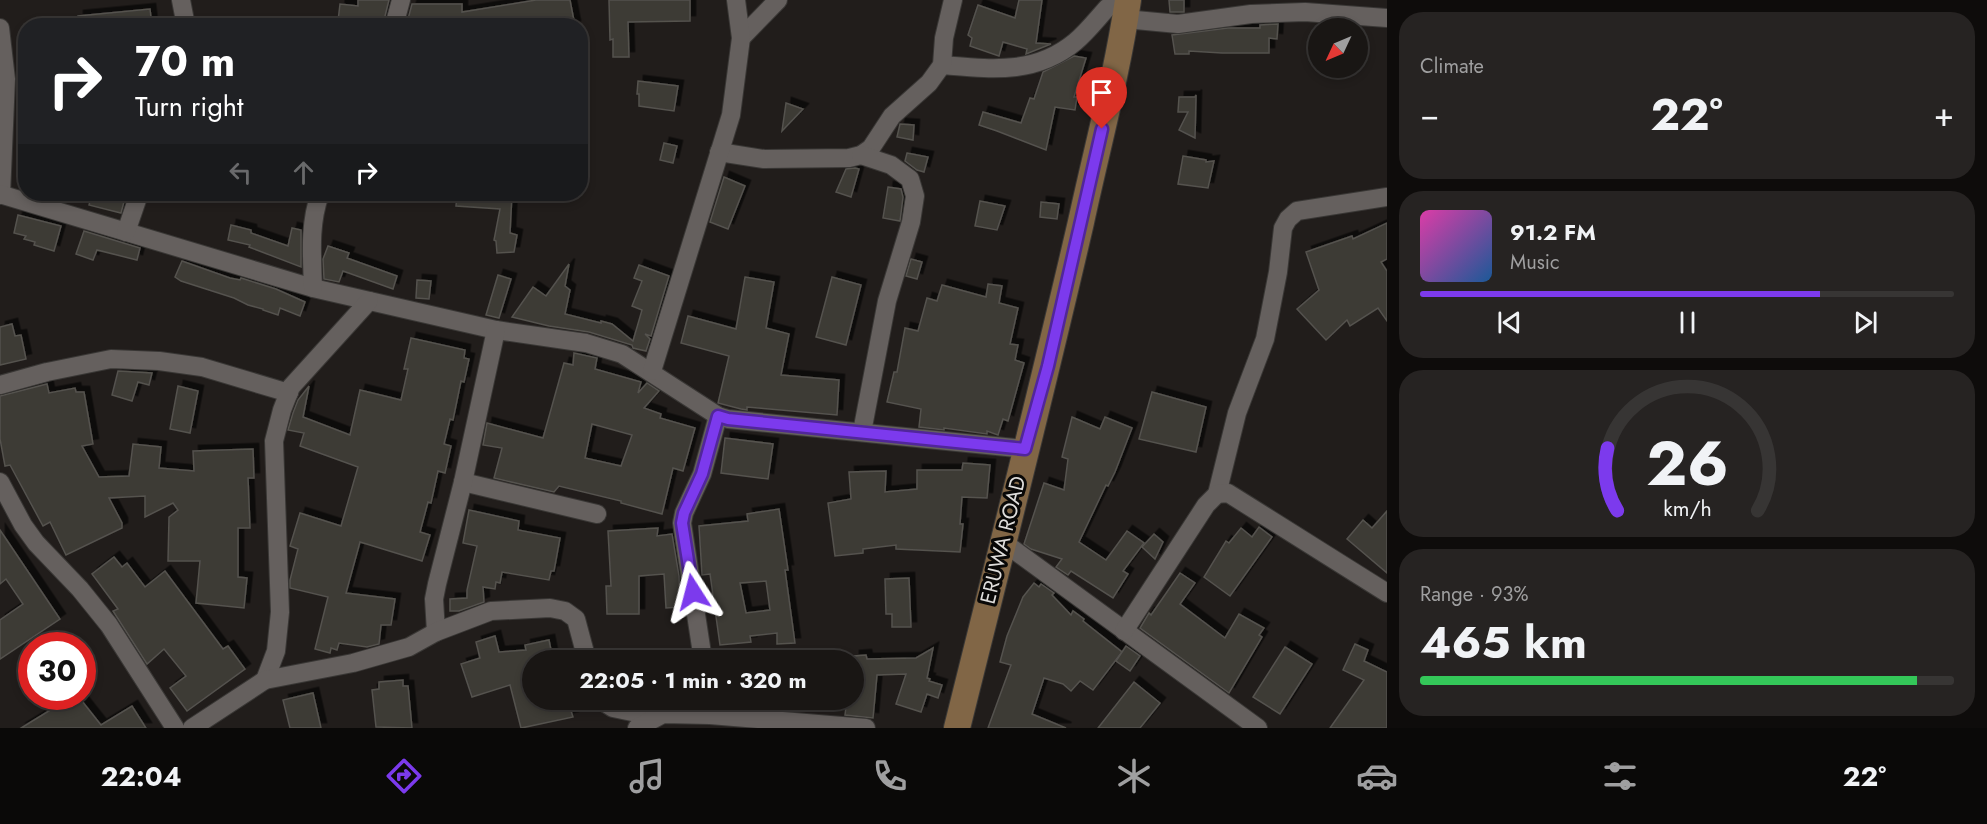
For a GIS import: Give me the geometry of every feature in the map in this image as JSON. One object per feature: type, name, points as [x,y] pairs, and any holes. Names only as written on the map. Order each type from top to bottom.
[{"type":"main road","name":"ERUWA ROAD","points":[[957,728],[1050,354],[1127,8]]},
{"type":"street","points":[[181,0],[184,18]]},
{"type":"street","points":[[396,18],[401,0]]},
{"type":"street","points":[[652,371],[731,115],[741,38],[736,0]]},
{"type":"street","points":[[741,38],[778,0]]},
{"type":"street","points":[[719,152],[764,159],[849,158],[861,155],[871,148],[892,116],[928,83],[942,65],[944,38],[952,0]]},
{"type":"street","points":[[942,65],[990,68],[1034,65],[1049,59],[1077,40],[1112,5],[1178,24],[1251,14],[1305,12],[1387,18]]},
{"type":"street","points":[[0,28],[6,79],[1,195],[18,200]]},
{"type":"street","points":[[861,155],[891,165],[910,179],[915,196],[910,222],[887,301],[862,432]]},
{"type":"street","points":[[1124,631],[1206,505],[1217,494],[1237,413],[1265,339],[1278,272],[1283,228],[1288,219],[1297,211],[1387,197]]},
{"type":"street","points":[[21,201],[313,288],[496,330],[586,343],[622,354],[652,371],[718,416],[728,419],[1025,449]]},
{"type":"street","points":[[126,232],[137,201]]},
{"type":"street","points":[[313,288],[311,234],[317,201]]},
{"type":"street","points":[[266,680],[276,651],[280,612],[274,441],[291,387],[369,301]]},
{"type":"street","points":[[436,632],[434,599],[463,482],[496,330]]},
{"type":"street","points":[[0,385],[47,372],[111,359],[159,361],[202,367],[289,393]]},
{"type":"street","points":[[701,650],[682,523],[684,513],[702,474],[718,416]]},
{"type":"street","points":[[0,482],[23,525],[36,543],[80,589],[109,625],[175,728]]},
{"type":"street","points":[[463,482],[597,514]]},
{"type":"street","points":[[1217,494],[1228,493],[1387,593]]},
{"type":"street","points":[[1003,542],[1258,728]]},
{"type":"street","points":[[192,728],[266,680],[353,663],[409,647],[436,632],[491,611],[549,608],[565,611],[576,619],[584,650]]},
{"type":"street","points":[[623,710],[656,717]]},
{"type":"street","points":[[637,728],[663,714],[685,710]]},
{"type":"street","points":[[707,710],[729,722],[866,728]]},
{"type":"building","points":[[358,0],[389,0],[384,18],[338,18],[340,4],[358,6]]},
{"type":"building","points":[[536,0],[570,0],[573,18],[408,18],[412,4],[462,4],[462,12]]},
{"type":"building","points":[[609,0],[690,0],[690,21],[628,22],[629,57],[613,57],[613,39],[610,40]]},
{"type":"building","points":[[1019,0],[1042,0],[1036,43],[1051,44],[1026,54],[1027,49],[1003,42],[999,56],[970,46],[972,38],[968,35],[978,5],[1015,18]]},
{"type":"building","points":[[1169,0],[1184,0],[1184,12],[1170,12]]},
{"type":"building","points":[[150,9],[151,18],[78,18],[78,16]]},
{"type":"building","points":[[1278,24],[1277,39],[1269,38],[1269,53],[1189,51],[1189,54],[1175,54],[1172,35],[1228,28],[1260,28],[1260,25]]},
{"type":"building","points":[[1074,56],[1086,58],[1074,97],[1077,97],[1075,110],[1055,107],[1046,150],[979,125],[983,112],[1021,123],[1030,98],[1034,99],[1043,72]]},
{"type":"building","points":[[638,81],[678,86],[674,111],[639,106]]},
{"type":"building","points":[[1196,95],[1195,138],[1179,130],[1188,112],[1178,112],[1179,97],[1195,97]]},
{"type":"building","points":[[786,103],[803,109],[782,131]]},
{"type":"building","points":[[900,124],[914,125],[913,140],[897,137]]},
{"type":"building","points":[[664,143],[677,146],[673,163],[660,160]]},
{"type":"building","points":[[907,153],[928,157],[924,172],[905,161]]},
{"type":"building","points":[[1183,156],[1206,160],[1206,162],[1214,161],[1208,188],[1178,184]]},
{"type":"building","points":[[846,169],[859,169],[851,197],[836,192]]},
{"type":"building","points":[[724,177],[745,186],[728,229],[710,222]]},
{"type":"building","points":[[888,187],[901,189],[903,197],[900,221],[883,218]]},
{"type":"building","points":[[90,201],[124,201],[121,213],[89,205]]},
{"type":"building","points":[[456,201],[512,201],[510,233],[517,235],[514,252],[497,253],[494,240],[500,209],[456,206]]},
{"type":"building","points":[[980,201],[1005,206],[997,230],[975,226]]},
{"type":"building","points":[[1041,202],[1059,204],[1057,219],[1040,217]]},
{"type":"building","points":[[18,215],[61,226],[54,251],[34,245],[35,242],[24,239],[26,236],[14,233]]},
{"type":"building","points":[[1387,223],[1387,259],[1381,262],[1387,271],[1387,321],[1378,308],[1350,326],[1347,320],[1326,340],[1297,309],[1319,290],[1306,252],[1352,236],[1353,239]]},
{"type":"building","points":[[231,225],[251,230],[251,233],[288,246],[292,228],[301,230],[301,267],[249,247],[250,245],[228,240]]},
{"type":"building","points":[[84,231],[140,248],[137,260],[97,250],[93,260],[76,254]]},
{"type":"building","points":[[328,246],[349,253],[347,258],[397,276],[393,289],[343,271],[339,282],[324,279],[323,259]]},
{"type":"building","points":[[911,259],[922,262],[917,279],[906,276]]},
{"type":"building","points":[[182,261],[230,278],[240,280],[241,278],[276,289],[305,302],[300,316],[280,308],[278,315],[181,281],[175,277]]},
{"type":"building","points":[[569,264],[565,286],[570,290],[565,314],[612,324],[633,341],[642,310],[632,306],[642,281],[634,278],[639,265],[669,276],[651,336],[645,334],[650,339],[646,351],[589,332],[512,317],[533,287],[546,296]]},
{"type":"building","points":[[498,275],[511,279],[499,318],[486,315]]},
{"type":"building","points":[[745,277],[774,282],[766,328],[789,334],[781,375],[839,380],[837,415],[747,407],[747,410],[718,403],[729,356],[681,343],[688,316],[736,329]]},
{"type":"building","points":[[832,277],[861,285],[846,345],[816,337]]},
{"type":"building","points":[[417,280],[431,281],[429,299],[416,298]]},
{"type":"building","points":[[988,284],[1002,286],[999,303],[1018,308],[1010,344],[1018,345],[1015,360],[1024,363],[1008,421],[1003,419],[998,435],[987,431],[987,434],[919,427],[921,409],[887,402],[894,372],[897,372],[905,328],[918,331],[927,298],[937,301],[942,285],[986,297]]},
{"type":"building","points":[[12,324],[15,336],[21,335],[26,359],[0,365],[0,327]]},
{"type":"building","points":[[411,338],[465,350],[464,358],[469,359],[464,382],[461,381],[453,420],[450,419],[444,444],[451,446],[445,473],[438,471],[431,503],[428,502],[420,532],[430,535],[422,561],[360,542],[346,593],[395,599],[391,625],[381,625],[379,644],[367,647],[339,643],[337,650],[331,648],[330,653],[315,649],[328,597],[290,588],[298,549],[290,546],[300,513],[341,526],[358,467],[300,446],[304,433],[288,430],[293,413],[298,400],[309,386],[303,417],[350,435],[360,390],[401,400],[408,369],[404,369]]},
{"type":"building","points":[[574,353],[597,358],[595,369],[641,382],[638,393],[647,383],[659,391],[644,408],[661,414],[660,418],[695,428],[683,471],[673,468],[662,514],[559,486],[554,492],[494,478],[502,448],[483,445],[487,423],[543,438],[564,363],[573,365]],"holes":[[[592,424],[632,435],[621,466],[585,458]]]},
{"type":"building","points":[[118,371],[152,373],[149,385],[138,382],[132,401],[112,395]]},
{"type":"building","points":[[47,384],[49,393],[75,388],[76,392],[84,392],[93,444],[82,446],[99,477],[129,476],[133,444],[161,447],[159,468],[194,471],[193,451],[253,449],[254,478],[248,478],[250,528],[238,528],[238,577],[247,578],[244,608],[196,603],[200,561],[168,561],[169,517],[178,510],[173,503],[145,517],[145,496],[109,498],[122,523],[122,528],[66,555],[50,522],[43,526],[10,465],[5,466],[0,439],[0,396]]},
{"type":"building","points":[[178,386],[198,391],[190,433],[170,429]]},
{"type":"building","points":[[1152,392],[1206,407],[1196,452],[1139,439]]},
{"type":"building","points":[[1072,417],[1100,429],[1105,417],[1132,428],[1115,472],[1108,486],[1106,485],[1079,542],[1106,560],[1127,531],[1144,543],[1123,571],[1128,574],[1113,598],[1071,571],[1068,575],[1056,567],[1062,559],[1031,549],[1024,544],[1044,483],[1064,490],[1068,459],[1062,457]]},
{"type":"building","points":[[725,438],[773,444],[768,479],[721,473]]},
{"type":"building","points":[[963,463],[990,465],[987,498],[962,497],[960,524],[963,524],[960,552],[896,549],[896,545],[863,549],[863,553],[835,556],[828,503],[851,499],[849,472],[886,471],[885,492],[917,489],[917,470],[962,470]]},
{"type":"building","points":[[779,509],[795,643],[777,644],[777,633],[750,636],[751,642],[720,645],[710,574],[702,575],[699,526],[748,521],[747,514]],"holes":[[[766,581],[770,610],[746,613],[740,583]]]},
{"type":"building","points":[[469,510],[519,521],[518,530],[560,538],[554,571],[551,571],[549,580],[502,572],[500,583],[496,582],[495,589],[483,587],[484,602],[459,611],[450,611],[450,599],[467,598],[477,546],[463,543]]},
{"type":"building","points":[[1387,511],[1387,573],[1347,539],[1363,520],[1372,528]]},
{"type":"building","points":[[1259,527],[1272,537],[1230,596],[1204,577],[1226,541],[1229,543],[1241,528],[1252,537]]},
{"type":"building","points":[[658,528],[657,536],[672,534],[679,576],[680,607],[666,608],[664,574],[639,576],[639,614],[607,614],[606,586],[611,586],[608,531]]},
{"type":"building","points":[[0,530],[60,619],[40,632],[18,632],[18,647],[0,659],[0,620],[23,604],[6,579],[0,584]]},
{"type":"building","points":[[1154,534],[1163,542],[1155,559],[1142,547]]},
{"type":"building","points":[[114,557],[122,567],[127,563],[145,587],[165,571],[223,649],[228,646],[245,669],[187,711],[170,688],[186,676],[164,649],[147,664],[113,611],[118,609],[92,574]]},
{"type":"building","points":[[1180,573],[1195,583],[1180,604],[1225,638],[1239,614],[1264,628],[1259,635],[1262,637],[1229,693],[1140,628]]},
{"type":"building","points":[[909,578],[911,627],[892,627],[892,614],[886,614],[885,579]]},
{"type":"building","points":[[1034,583],[1039,587],[1041,584],[1054,593],[1052,595],[1071,615],[1073,611],[1122,652],[1093,690],[1080,681],[1071,691],[1063,684],[1044,678],[1032,714],[1066,728],[988,728],[1011,665],[1000,662],[1007,636],[1023,597]]},
{"type":"building","points":[[495,636],[499,652],[522,650],[522,710],[571,710],[573,717],[521,728],[510,685],[472,697],[461,664],[480,658],[476,642]]},
{"type":"building","points":[[549,640],[551,650],[526,650],[525,645]]},
{"type":"building","points":[[1355,644],[1368,650],[1364,661],[1387,672],[1387,728],[1330,728],[1364,680],[1343,670]]},
{"type":"building","points":[[1126,646],[1140,656],[1130,671],[1116,661]]},
{"type":"building","points":[[1285,647],[1312,664],[1280,714],[1253,697]]},
{"type":"building","points":[[933,648],[927,678],[930,679],[929,681],[942,685],[938,698],[927,694],[921,712],[896,704],[906,674],[877,675],[873,718],[845,715],[846,710],[864,710],[864,655],[867,659],[916,658]]},
{"type":"building","points":[[403,680],[403,686],[408,686],[412,728],[376,727],[372,690],[379,689],[379,682]]},
{"type":"building","points":[[1134,682],[1160,703],[1140,728],[1098,728]]},
{"type":"building","points":[[313,693],[321,728],[290,728],[283,700]]},
{"type":"building","points":[[132,706],[146,728],[21,728],[50,710],[89,710],[101,725]]},
{"type":"route","points":[[693,592],[682,523],[684,513],[702,474],[718,416],[728,419],[1025,449],[1048,366],[1102,129]]}]
